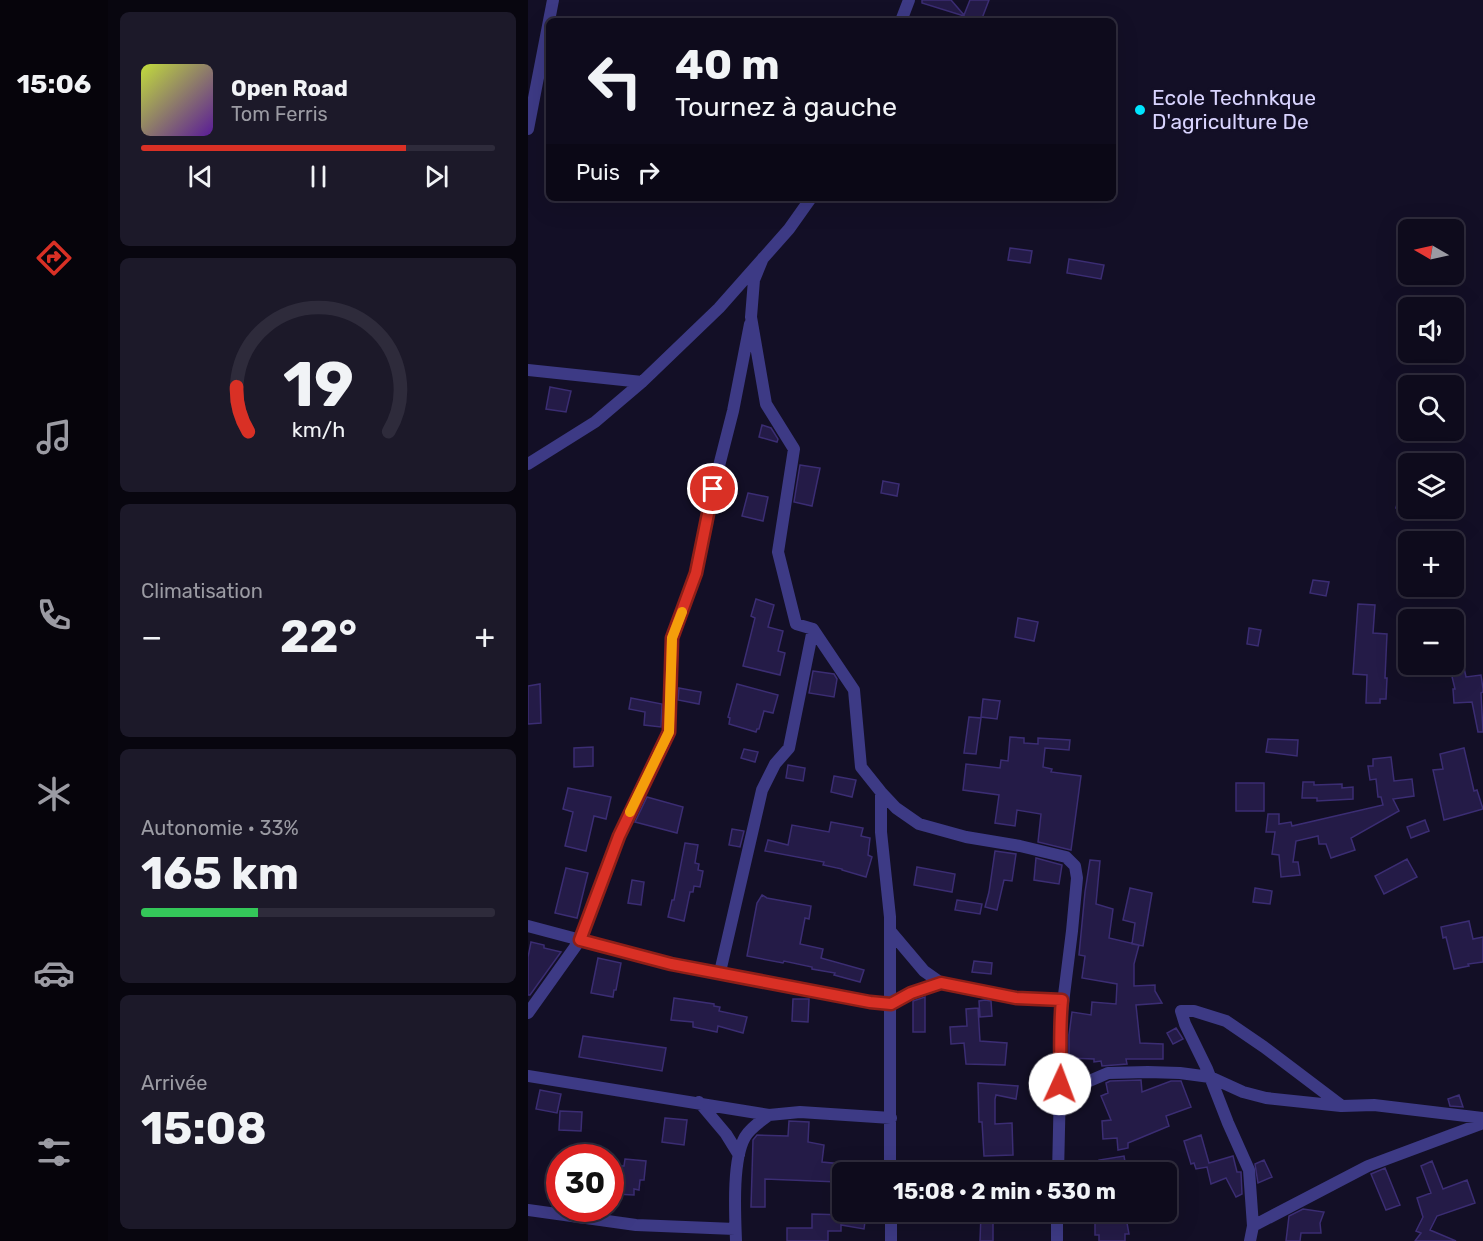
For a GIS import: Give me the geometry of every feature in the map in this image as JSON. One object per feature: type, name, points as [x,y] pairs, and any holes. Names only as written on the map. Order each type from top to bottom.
[{"type":"street","points":[[550,18],[553,0]]},
{"type":"street","points":[[902,18],[909,0]]},
{"type":"street","points":[[528,129],[546,36]]},
{"type":"street","points":[[528,464],[595,422],[642,382],[719,308],[789,229],[809,201]]},
{"type":"street","points":[[528,1013],[580,940],[619,836],[669,732],[672,638],[696,573],[708,509],[733,411],[751,316],[754,280],[763,258]]},
{"type":"street","points":[[751,316],[766,404],[794,449],[778,552],[796,624],[813,629],[854,690],[861,767],[896,807],[919,824],[966,837],[1066,857],[1075,866],[1077,878],[1060,1027],[1058,1162]]},
{"type":"street","points":[[528,370],[642,382]]},
{"type":"street","points":[[720,972],[762,790],[775,764],[789,748],[813,629]]},
{"type":"street","points":[[881,792],[882,832],[891,932],[891,1162]]},
{"type":"street","points":[[528,926],[671,964],[870,1002],[891,1004],[911,993],[941,983]]},
{"type":"street","points":[[891,932],[924,971],[941,983],[1016,998],[1062,1000]]},
{"type":"street","points":[[1250,1241],[1253,1226],[1249,1170],[1181,1011],[1194,1011],[1226,1021],[1342,1106]]},
{"type":"street","points":[[1059,1104],[1080,1085],[1108,1073],[1180,1072],[1210,1077],[1243,1092],[1266,1098],[1342,1106],[1374,1105],[1483,1118]]},
{"type":"street","points":[[528,1076],[769,1115],[800,1112],[891,1118]]},
{"type":"street","points":[[699,1102],[726,1134],[739,1155]]},
{"type":"street","points":[[528,1210],[636,1225],[736,1235],[735,1195],[739,1155],[745,1137],[769,1115]]},
{"type":"street","points":[[1253,1226],[1368,1166],[1483,1123]]},
{"type":"street","points":[[891,1222],[891,1241]]},
{"type":"street","points":[[1057,1222],[1057,1241]]},
{"type":"building","points":[[922,0],[951,0],[964,15],[970,0],[989,0],[982,18],[963,18],[964,16],[922,3]]},
{"type":"building","points":[[1010,248],[1032,251],[1030,263],[1008,260]]},
{"type":"building","points":[[1069,259],[1104,265],[1101,279],[1067,273]]},
{"type":"building","points":[[550,387],[571,391],[566,412],[546,409]]},
{"type":"building","points":[[762,425],[771,428],[778,439],[777,442],[759,437]]},
{"type":"building","points":[[800,465],[820,468],[812,506],[794,502]]},
{"type":"building","points":[[883,481],[899,484],[897,496],[881,493]]},
{"type":"building","points":[[748,493],[768,497],[763,521],[742,516]]},
{"type":"building","points":[[1313,580],[1329,582],[1326,596],[1310,593]]},
{"type":"building","points":[[756,599],[774,605],[768,627],[783,631],[778,651],[785,653],[780,675],[743,666],[755,618],[751,616]]},
{"type":"building","points":[[1358,604],[1375,605],[1373,633],[1387,634],[1386,699],[1380,699],[1380,703],[1366,703],[1367,675],[1353,674]]},
{"type":"building","points":[[1018,618],[1038,622],[1034,641],[1015,637]]},
{"type":"building","points":[[1249,628],[1261,630],[1258,646],[1247,644]]},
{"type":"building","points":[[1464,668],[1466,677],[1481,675],[1483,732],[1478,732],[1472,702],[1454,703],[1453,689],[1455,689],[1452,675],[1464,675]]},
{"type":"building","points":[[813,671],[834,674],[837,679],[834,697],[809,693]]},
{"type":"building","points":[[540,684],[541,723],[528,724],[528,686]]},
{"type":"building","points":[[737,684],[778,695],[773,713],[764,711],[756,732],[729,724],[730,718],[728,717]]},
{"type":"building","points":[[679,688],[701,692],[699,704],[678,700]]},
{"type":"building","points":[[631,698],[662,704],[661,727],[644,725],[645,712],[629,709]]},
{"type":"building","points":[[983,699],[1000,701],[997,719],[981,717]]},
{"type":"building","points":[[969,717],[981,718],[976,754],[964,753]]},
{"type":"building","points":[[1010,737],[1024,738],[1024,743],[1038,744],[1038,738],[1070,740],[1069,750],[1045,748],[1043,767],[1052,769],[1051,772],[1081,776],[1071,850],[1038,842],[1041,814],[1017,810],[1015,826],[995,823],[999,795],[963,790],[966,764],[1000,768],[1001,760],[1008,761]]},
{"type":"building","points":[[1268,739],[1298,740],[1297,756],[1266,752]]},
{"type":"building","points":[[593,747],[593,766],[574,767],[574,748]]},
{"type":"building","points":[[1464,748],[1474,791],[1477,790],[1483,809],[1444,820],[1433,770],[1443,769],[1440,754]]},
{"type":"building","points":[[744,749],[758,752],[755,762],[741,758]]},
{"type":"building","points":[[1391,757],[1394,781],[1412,779],[1414,796],[1393,799],[1399,811],[1351,838],[1355,850],[1331,858],[1326,844],[1319,844],[1318,836],[1296,841],[1293,862],[1298,862],[1300,875],[1281,877],[1279,855],[1272,854],[1275,832],[1266,832],[1268,814],[1279,814],[1279,824],[1291,822],[1292,826],[1383,805],[1381,797],[1378,797],[1376,779],[1370,780],[1368,766],[1373,766],[1373,759]]},
{"type":"building","points":[[788,765],[805,768],[803,781],[786,778]]},
{"type":"building","points":[[834,776],[856,780],[852,797],[831,792]]},
{"type":"building","points":[[1303,782],[1314,782],[1314,785],[1342,784],[1342,788],[1353,787],[1353,799],[1317,801],[1317,798],[1302,798]]},
{"type":"building","points":[[1236,783],[1264,783],[1264,811],[1236,811]]},
{"type":"building","points":[[568,788],[611,797],[606,819],[594,816],[586,851],[565,846],[573,812],[563,809]]},
{"type":"building","points":[[647,797],[683,807],[677,833],[635,822]]},
{"type":"building","points":[[1425,820],[1429,831],[1411,838],[1407,827]]},
{"type":"building","points":[[831,822],[863,828],[861,836],[870,838],[868,855],[872,857],[866,877],[823,865],[824,862],[765,851],[768,840],[788,845],[792,825],[829,832]]},
{"type":"building","points":[[732,829],[744,831],[740,847],[729,845]]},
{"type":"building","points":[[685,843],[698,845],[695,863],[699,864],[698,870],[703,871],[700,887],[694,886],[693,892],[690,892],[684,921],[668,917],[672,900],[674,900]]},
{"type":"building","points":[[995,851],[1016,854],[1012,881],[1004,880],[997,910],[985,907]]},
{"type":"building","points":[[1036,858],[1062,865],[1059,884],[1034,880]]},
{"type":"building","points":[[1407,859],[1417,877],[1384,894],[1375,876]]},
{"type":"building","points":[[1090,860],[1100,861],[1096,904],[1113,909],[1109,938],[1139,945],[1134,964],[1134,986],[1155,985],[1155,991],[1162,1003],[1136,1005],[1140,1043],[1163,1044],[1163,1059],[1126,1059],[1127,1064],[1102,1066],[1101,1061],[1094,1062],[1094,1059],[1069,1058],[1072,1012],[1091,1015],[1092,1002],[1116,1004],[1117,984],[1082,978],[1085,956],[1079,955]]},
{"type":"building","points":[[917,867],[955,874],[952,892],[914,885]]},
{"type":"building","points":[[566,868],[588,873],[577,918],[555,913]]},
{"type":"building","points":[[632,880],[644,882],[641,905],[628,903]]},
{"type":"building","points":[[1130,888],[1152,893],[1143,946],[1132,944],[1135,923],[1123,920]]},
{"type":"building","points":[[1255,888],[1272,891],[1270,904],[1253,902]]},
{"type":"building","points":[[762,895],[767,898],[811,906],[809,919],[805,918],[800,944],[823,949],[821,958],[864,970],[860,982],[834,975],[835,973],[812,969],[812,967],[747,956],[757,903]]},
{"type":"building","points":[[957,900],[982,904],[980,914],[955,910]]},
{"type":"building","points":[[1469,921],[1473,939],[1483,937],[1483,962],[1454,969],[1446,937],[1443,938],[1441,927]]},
{"type":"building","points":[[531,942],[561,952],[528,995],[528,957]]},
{"type":"building","points":[[598,958],[621,963],[613,997],[591,993]]},
{"type":"building","points":[[974,961],[992,963],[991,974],[972,972]]},
{"type":"building","points":[[925,997],[925,1032],[913,1032],[913,1001]]},
{"type":"building","points":[[674,998],[714,1004],[720,1007],[719,1011],[747,1017],[743,1033],[718,1026],[717,1032],[693,1027],[693,1022],[671,1020]]},
{"type":"building","points":[[793,999],[809,999],[808,1022],[792,1021]]},
{"type":"building","points":[[979,1001],[991,1001],[992,1016],[980,1017]]},
{"type":"building","points":[[978,1008],[980,1041],[1007,1043],[1005,1065],[966,1064],[964,1043],[951,1044],[950,1027],[967,1026],[966,1009]]},
{"type":"building","points":[[1176,1028],[1183,1039],[1173,1044],[1167,1033]]},
{"type":"building","points":[[583,1036],[666,1048],[662,1071],[579,1057]]},
{"type":"building","points":[[1141,1080],[1142,1092],[1171,1081],[1181,1081],[1191,1107],[1166,1116],[1169,1126],[1128,1143],[1128,1148],[1118,1150],[1117,1138],[1103,1139],[1102,1121],[1111,1120],[1101,1096],[1108,1093],[1106,1083],[1110,1081]]},
{"type":"building","points":[[978,1083],[1018,1086],[1016,1099],[996,1095],[995,1099],[995,1124],[1012,1123],[1013,1155],[984,1156],[982,1122],[979,1122]]},
{"type":"building","points":[[540,1090],[561,1094],[557,1113],[536,1109]]},
{"type":"building","points":[[1459,1095],[1463,1107],[1450,1106],[1448,1099]]},
{"type":"building","points":[[560,1111],[582,1112],[581,1131],[559,1130]]},
{"type":"building","points":[[665,1118],[687,1120],[684,1145],[662,1142]]},
{"type":"building","points":[[789,1121],[809,1122],[808,1142],[824,1145],[822,1162],[832,1163],[832,1182],[765,1179],[765,1207],[751,1207],[753,1140],[757,1135],[788,1136]]},
{"type":"building","points":[[1201,1135],[1209,1163],[1233,1156],[1237,1172],[1241,1172],[1242,1194],[1236,1197],[1226,1178],[1211,1184],[1207,1167],[1196,1169],[1194,1163],[1191,1164],[1184,1141]]},
{"type":"building","points":[[1124,1156],[1125,1162],[1099,1162],[1099,1160]]},
{"type":"building","points":[[625,1159],[646,1161],[644,1180],[640,1180],[639,1190],[634,1189],[634,1195],[624,1194]]},
{"type":"building","points":[[1264,1160],[1272,1177],[1258,1183],[1255,1164]]},
{"type":"building","points":[[1432,1161],[1443,1189],[1467,1180],[1475,1203],[1437,1216],[1430,1230],[1456,1241],[1415,1241],[1421,1233],[1416,1231],[1423,1217],[1417,1198],[1431,1193],[1421,1166]]},
{"type":"building","points":[[1385,1168],[1400,1205],[1386,1210],[1371,1174]]},
{"type":"building","points":[[1303,1209],[1324,1212],[1320,1223],[1321,1233],[1301,1233],[1300,1241],[1286,1241],[1289,1216]]},
{"type":"building","points":[[812,1214],[832,1215],[832,1222],[865,1222],[864,1229],[841,1225],[841,1231],[828,1231],[828,1241],[787,1241],[787,1228],[812,1228]]},
{"type":"building","points":[[981,1222],[993,1222],[993,1241],[980,1241]]},
{"type":"building","points":[[1095,1222],[1143,1222],[1127,1223],[1129,1234],[1125,1234],[1125,1241],[1099,1241],[1099,1235],[1095,1235]]},
{"type":"slow traffic","points":[[630,812],[669,732],[672,638],[682,612]]},
{"type":"place","name":"Ecole Technkque D'agriculture De","points":[[1140,110]]},
{"type":"route","points":[[713,489],[696,573],[672,638],[669,732],[619,836],[580,940],[671,964],[870,1002],[891,1004],[911,993],[941,983],[1016,998],[1062,1000],[1060,1084]]}]
